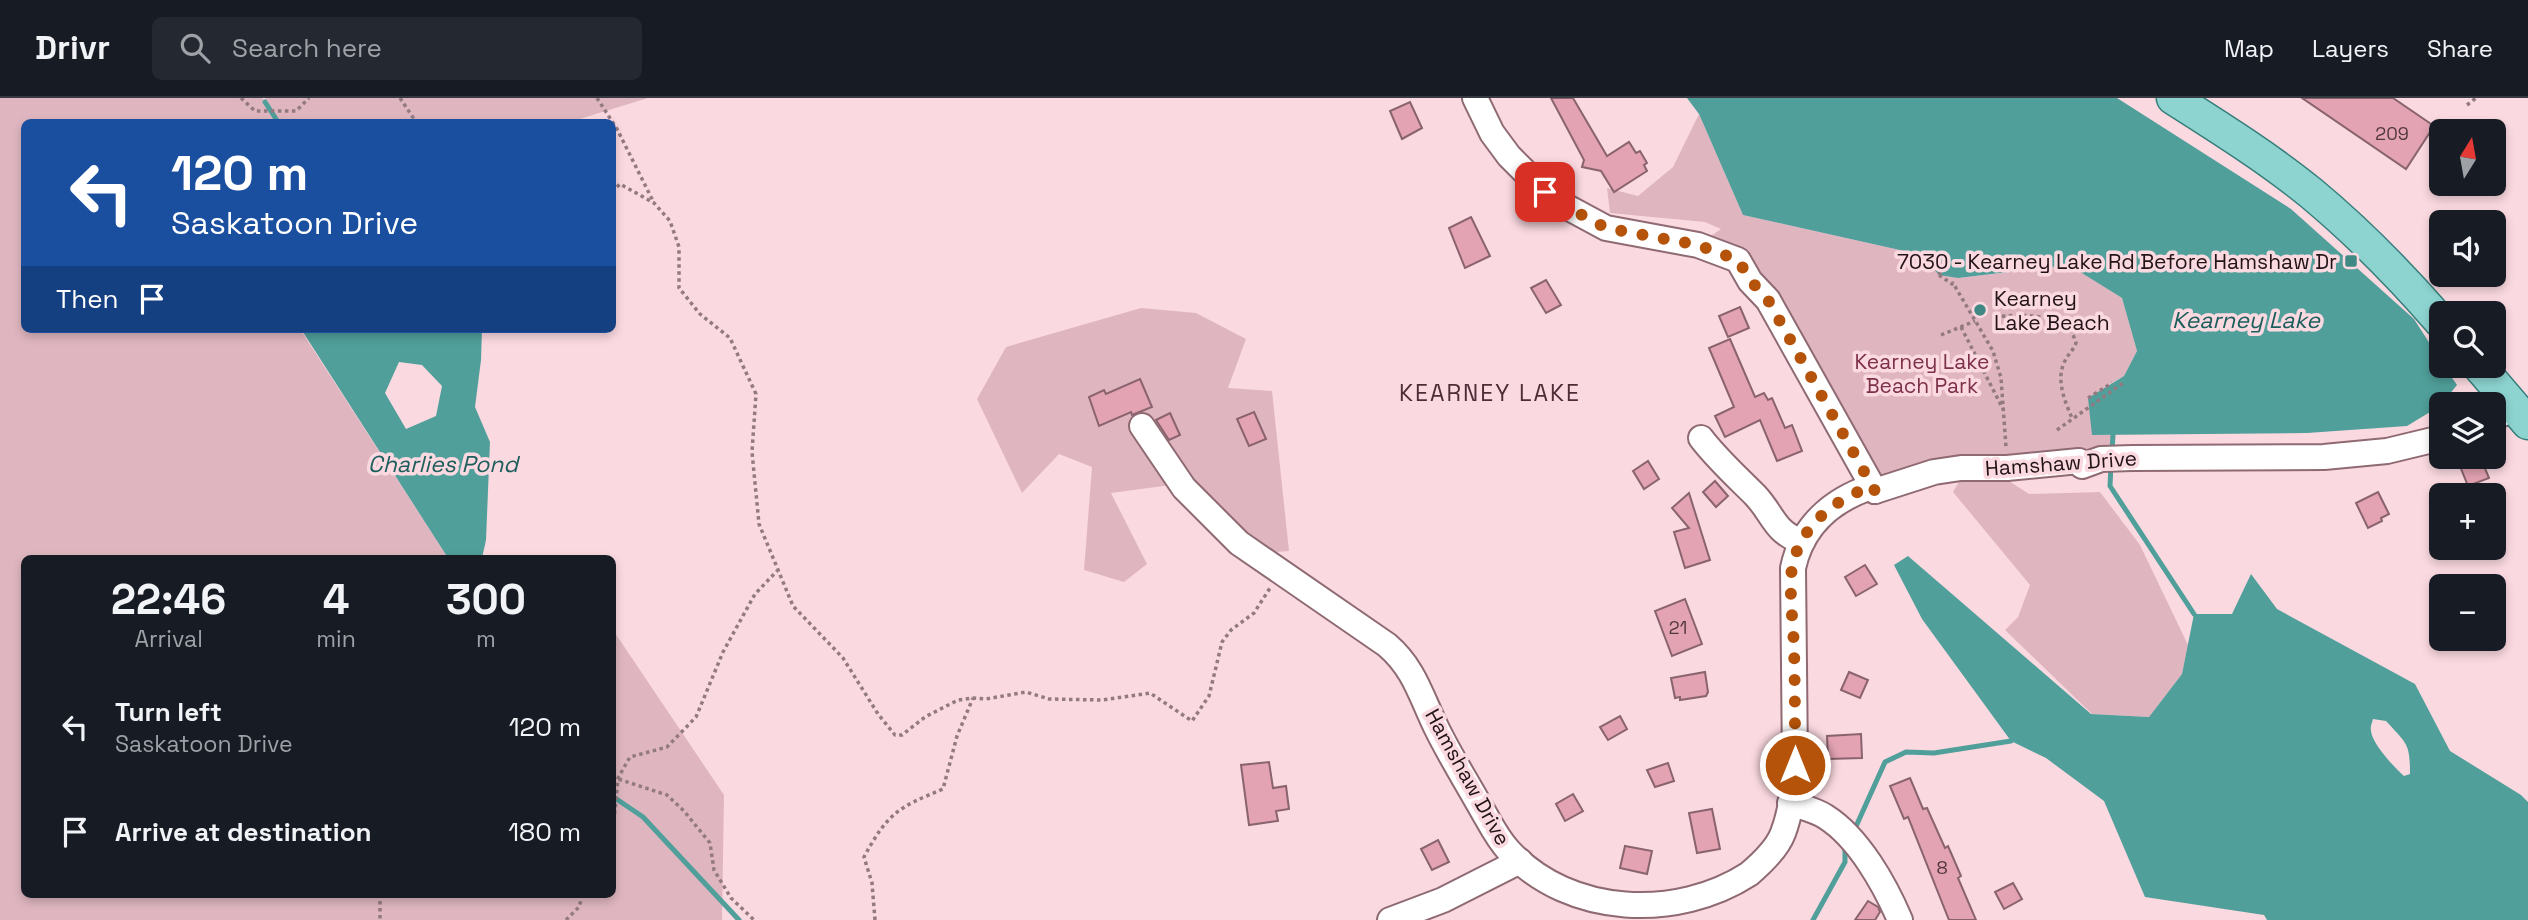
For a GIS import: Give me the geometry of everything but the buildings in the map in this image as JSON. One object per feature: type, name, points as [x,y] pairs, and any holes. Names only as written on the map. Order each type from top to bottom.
[{"type":"main road","points":[[2173,98],[2256,152],[2310,192],[2375,249],[2429,309]]},
{"type":"main road","points":[[2487,378],[2512,416]]},
{"type":"street","points":[[1475,98],[1492,132],[1509,156],[1536,183],[1567,207],[1606,228],[1698,245],[1738,260],[1751,281],[1768,300],[1875,491]]},
{"type":"street","name":"Hamshaw Drive","points":[[1142,426],[1169,468],[1202,508],[1239,543],[1387,645],[1404,661],[1417,680],[1435,724],[1493,831],[1520,861],[1552,885],[1583,901],[1633,911],[1683,907],[1722,892],[1757,867],[1782,835],[1794,775],[1795,696],[1791,578],[1802,542],[1818,518],[1834,504],[1871,487],[1875,491],[1934,472],[1961,468],[2007,468],[2079,461],[2081,466],[2101,459],[2127,458],[2324,457],[2387,451],[2429,441]]},
{"type":"street","points":[[1701,438],[1760,501],[1775,525],[1802,542]]},
{"type":"street","points":[[1790,803],[1825,816],[1848,837],[1875,872],[1900,920]]},
{"type":"street","points":[[1390,920],[1443,901],[1520,861]]},
{"type":"path","points":[[241,98],[255,111],[296,111],[309,98]]},
{"type":"path","points":[[400,98],[414,119]]},
{"type":"path","points":[[597,98],[610,119]]},
{"type":"path","points":[[2467,105],[2476,98]]},
{"type":"path","points":[[616,128],[654,203],[670,221],[679,247],[679,288],[700,314],[730,338],[756,394],[752,452],[759,524],[793,606],[843,658],[895,736],[902,735],[925,718],[958,700],[986,699],[1026,692],[1049,699],[1102,700],[1150,693],[1192,722],[1209,696],[1222,642],[1231,630],[1254,613],[1280,572]]},
{"type":"path","points":[[616,188],[620,184],[654,203]]},
{"type":"path","points":[[1945,255],[1939,275],[1954,283],[1993,351],[2001,378],[2007,468]]},
{"type":"path","points":[[1995,317],[2029,315],[2062,325],[2074,336],[2076,343],[2064,362],[2061,378],[2064,398],[2072,418]]},
{"type":"path","points":[[1941,335],[1976,321]]},
{"type":"path","points":[[1961,327],[2004,411]]},
{"type":"path","points":[[2088,398],[2112,383]]},
{"type":"path","points":[[2057,430],[2123,383]]},
{"type":"path","points":[[616,776],[630,757],[667,747],[696,717],[723,652],[755,594],[777,571]]},
{"type":"path","points":[[875,920],[872,883],[864,857],[878,831],[894,812],[943,789],[957,736],[973,698]]},
{"type":"path","points":[[616,777],[667,795],[684,811],[710,843],[714,870],[730,898],[754,920]]},
{"type":"path","points":[[380,898],[380,920]]},
{"type":"path","points":[[566,920],[579,907],[582,898]]},
{"type":"green space","points":[[0,98],[262,98],[265,101],[266,98],[648,98],[580,119],[21,119],[21,333],[303,333],[446,555],[21,555],[21,898],[616,898],[616,634],[724,795],[722,920],[0,920]]},
{"type":"green space","name":"Kearney Lake Beach Park","points":[[1699,114],[1743,215],[1922,255],[1939,274],[1958,278],[2070,265],[2122,298],[2137,351],[2124,376],[2106,386],[2092,435],[2113,435],[2111,462],[1982,469],[1875,491],[1750,281],[1698,245],[1721,229],[1705,222],[1610,213],[1607,188],[1638,196],[1673,167]]},
{"type":"green space","points":[[1141,308],[1196,313],[1246,339],[1228,388],[1272,391],[1289,551],[1239,555],[1171,485],[1111,493],[1147,564],[1124,582],[1084,570],[1092,467],[1059,454],[1022,493],[977,399],[1006,347]]},
{"type":"green space","points":[[1995,472],[2029,494],[2100,492],[2140,545],[2188,645],[2182,674],[2149,717],[2092,714],[2005,630],[2018,617],[2030,585],[1953,492],[1964,473]]},
{"type":"water","name":"Kearney Lake","points":[[1687,98],[2117,98],[2291,209],[2414,319],[2429,342],[2429,378],[2452,378],[2457,385],[2451,392],[2429,392],[2429,413],[2407,426],[2307,433],[2092,435],[2088,398],[2124,376],[2137,351],[2122,298],[2069,265],[1958,278],[1939,275],[1922,255],[1743,215],[1699,114]]},
{"type":"water","name":"Charlies Pond","points":[[304,333],[482,333],[475,407],[490,442],[486,540],[483,555],[446,555]],"holes":[[[399,362],[422,365],[442,386],[436,416],[406,429],[385,393]]]},
{"type":"water","points":[[1908,556],[2091,714],[2149,717],[2182,674],[2194,614],[2232,614],[2251,574],[2277,609],[2415,684],[2450,751],[2528,802],[2528,920],[2267,920],[2264,915],[2145,897],[2104,801],[2046,758],[2011,741],[1922,619],[1894,565]],"holes":[[[2373,719],[2386,721],[2406,744],[2410,774],[2404,776],[2395,767],[2372,735]]]},
{"type":"waterway","points":[[265,102],[276,119]]},
{"type":"waterway","points":[[2112,451],[2113,435]]},
{"type":"waterway","points":[[2111,464],[2110,486],[2194,614]]},
{"type":"waterway","points":[[1853,833],[1885,762],[1906,752],[1934,753],[2011,741]]},
{"type":"waterway","points":[[616,799],[643,817],[739,920]]},
{"type":"waterway","points":[[1813,920],[1845,862],[1845,844]]},
{"type":"place","name":"7030 - Kearney Lake Rd Before Hamshaw Dr","points":[[2351,261]]},
{"type":"place","name":"Kearney Lake Beach","points":[[1980,310]]},
{"type":"district","name":"KEARNEY LAKE","points":[[1490,393]]},
{"type":"route","points":[[1545,192],[1606,228],[1698,245],[1738,260],[1751,281],[1768,300],[1875,491],[1871,487],[1834,504],[1812,526],[1795,558],[1791,578],[1795,765]]}]
